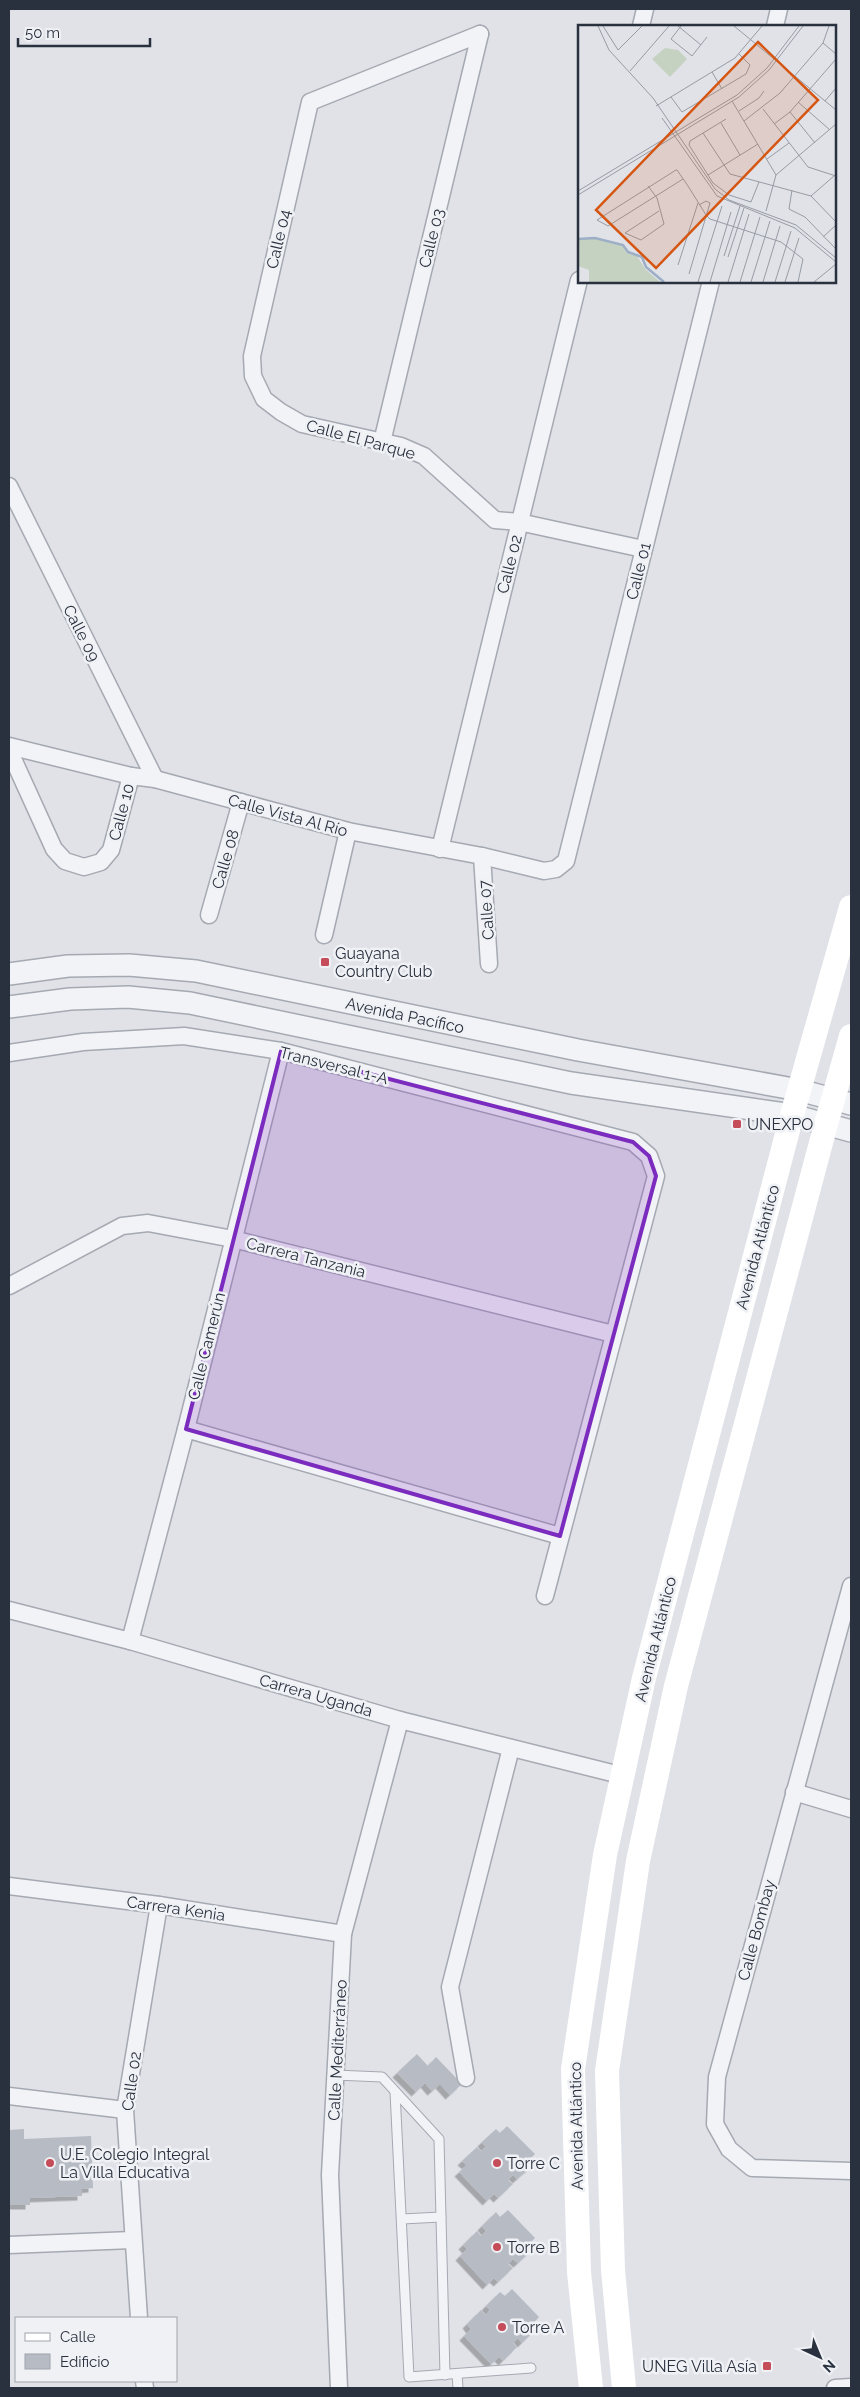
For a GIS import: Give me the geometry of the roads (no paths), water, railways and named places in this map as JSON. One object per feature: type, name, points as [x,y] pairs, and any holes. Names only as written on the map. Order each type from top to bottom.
[{"type":"main road","name":"Avenida Atlántico","points":[[591,2388],[579,2272],[574,2069],[605,1855],[624,1776],[644,1678],[792,1114],[851,907]]},
{"type":"main road","name":"Avenida Atlántico","points":[[624,2388],[612,2270],[607,2071],[638,1861],[676,1686],[826,1124],[842,1101],[851,1036]]},
{"type":"street","points":[[641,25],[645,9]]},
{"type":"street","points":[[775,25],[780,9]]},
{"type":"street","name":"Calle 04","points":[[253,376],[252,356],[310,102],[480,34]]},
{"type":"street","name":"Calle 03","points":[[382,442],[480,34]]},
{"type":"street","name":"Calle 02","points":[[440,848],[579,282]]},
{"type":"street","name":"Calle 01","points":[[566,860],[711,282]]},
{"type":"street","name":"Calle El Parque","points":[[253,376],[264,399],[281,412],[302,424],[400,446],[424,456],[495,520],[519,522],[643,549]]},
{"type":"street","name":"Calle 09","points":[[9,486],[155,779]]},
{"type":"street","name":"Calle Vista Al Río","points":[[9,746],[130,776],[155,779],[348,831],[482,856],[544,871],[556,869],[566,860]]},
{"type":"street","name":"Calle 10","points":[[9,750],[54,849],[65,860],[84,868],[101,862],[111,850],[130,776]]},
{"type":"street","name":"Calle 08","points":[[209,915],[240,802]]},
{"type":"street","points":[[324,935],[348,831]]},
{"type":"street","name":"Calle 07","points":[[482,856],[490,964]]},
{"type":"street","name":"Avenida Pacífico","points":[[9,974],[68,966],[129,964],[196,971],[490,1032],[799,1090],[842,1101]]},
{"type":"street","name":"Avenida Pacífico","points":[[9,1007],[70,998],[128,997],[190,1003],[571,1082],[792,1114],[851,1131]]},
{"type":"street","points":[[490,1032],[494,1066]]},
{"type":"street","name":"Transversal 1-A","points":[[9,1053],[83,1042],[184,1036],[280,1051],[632,1142],[649,1156],[656,1176],[613,1334]]},
{"type":"street","name":"Calle Camerún","points":[[130,1641],[186,1429],[280,1051]]},
{"type":"street","name":"Carrera Tanzania","points":[[9,1286],[122,1226],[148,1222],[233,1239],[613,1334]]},
{"type":"street","points":[[545,1596],[613,1334]]},
{"type":"street","points":[[186,1429],[560,1536]]},
{"type":"street","name":"Calle Bombay","points":[[851,1586],[717,2077],[715,2124],[729,2149],[752,2168],[851,2170]]},
{"type":"street","name":"Carrera Uganda","points":[[9,1610],[130,1641],[400,1720],[624,1776]]},
{"type":"street","name":"Calle Mediterráneo","points":[[339,2388],[330,2175],[343,1934],[400,1720]]},
{"type":"street","points":[[466,2078],[450,1987],[511,1748]]},
{"type":"street","points":[[794,1792],[851,1809]]},
{"type":"street","name":"Carrera Kenia","points":[[9,1886],[159,1905],[343,1934]]},
{"type":"street","name":"Calle 02","points":[[139,2317],[132,2240],[125,2110],[159,1905]]},
{"type":"street","points":[[9,2096],[125,2110]]},
{"type":"street","points":[[9,2245],[132,2240]]},
{"type":"street","points":[[835,2388],[851,2386]]},
{"type":"lane","points":[[335,2075],[382,2078],[439,2139],[446,2375]]},
{"type":"lane","points":[[396,2092],[409,2378],[531,2368]]},
{"type":"lane","points":[[402,2219],[441,2217]]},
{"type":"lane","points":[[458,2374],[458,2388]]},
{"type":"place","name":"Guayana Country Club","points":[[325,962]]},
{"type":"place","name":"UNEXPO","points":[[737,1124]]},
{"type":"place","name":"U.E. Colegio Integral La Villa Educativa","points":[[50,2163]]},
{"type":"place","name":"Torre C","points":[[497,2163]]},
{"type":"place","name":"Torre B","points":[[497,2247]]},
{"type":"place","name":"Torre A","points":[[502,2327]]},
{"type":"place","name":"UNEG Villa Asía","points":[[767,2366]]}]
